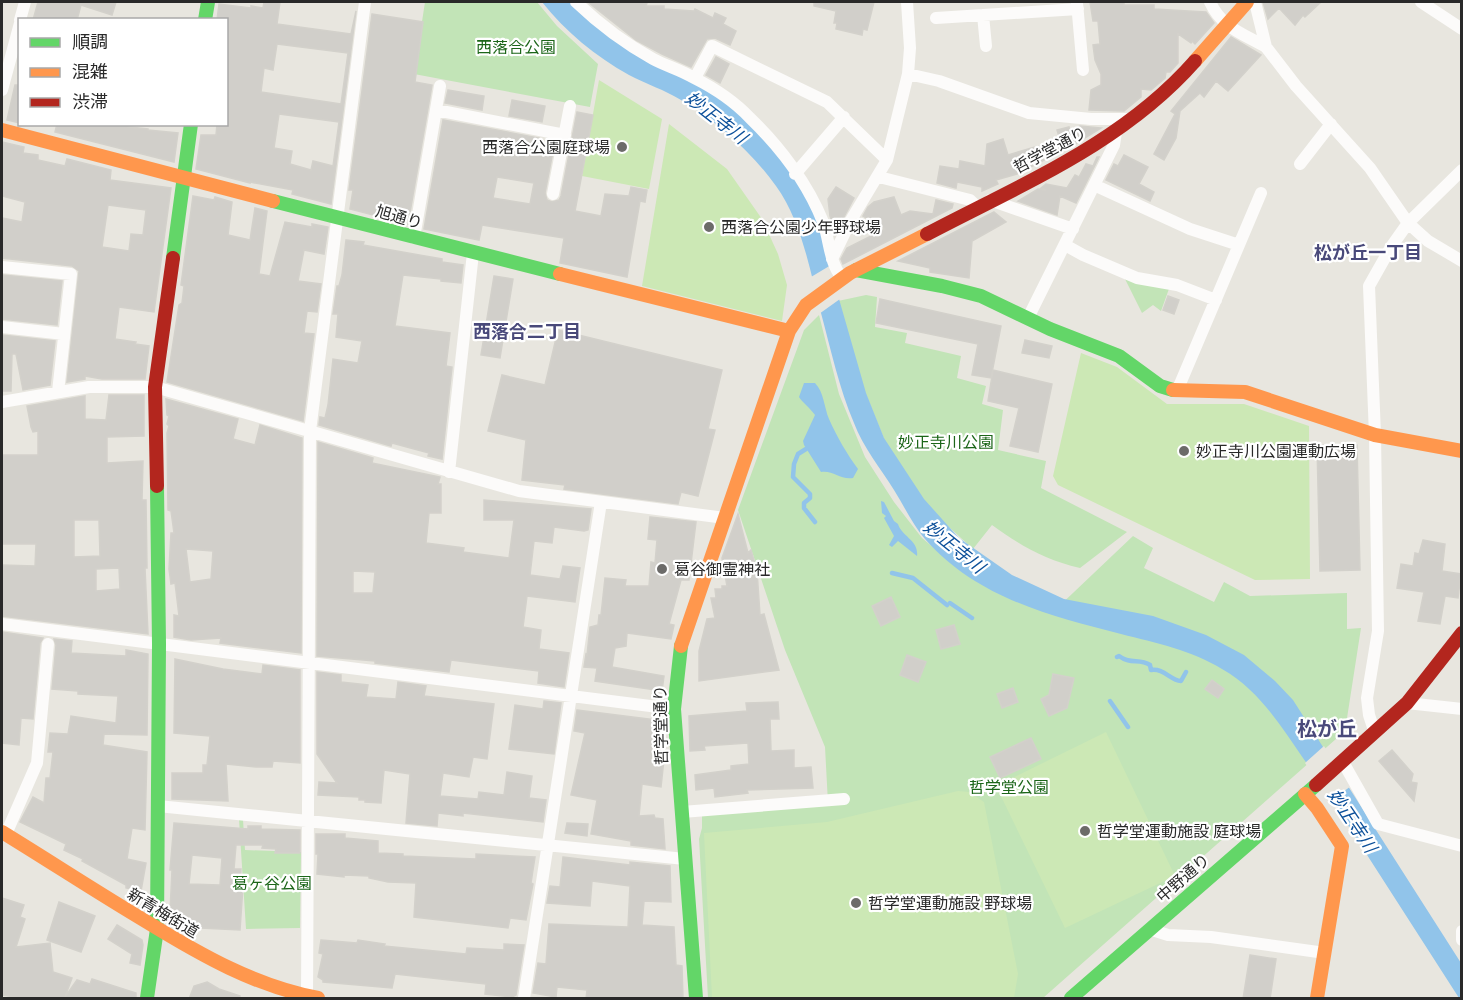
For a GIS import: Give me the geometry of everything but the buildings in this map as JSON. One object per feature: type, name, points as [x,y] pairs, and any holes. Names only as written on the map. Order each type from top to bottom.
[{"type":"street","points":[[21,18],[25,2]]},
{"type":"street","points":[[205,18],[208,2]]},
{"type":"street","points":[[311,998],[308,820],[310,432],[365,2]]},
{"type":"street","points":[[576,2],[619,38],[723,96],[748,116],[770,139],[795,174],[823,223],[839,280]]},
{"type":"street","points":[[832,259],[851,220],[879,177],[887,160],[908,74],[910,48],[907,2]]},
{"type":"street","points":[[1210,2],[1216,15],[1226,25],[1266,46]]},
{"type":"street","name":"哲学堂通り","points":[[696,999],[674,709],[676,681],[682,640],[789,331],[806,305],[839,280],[1081,154],[1116,132],[1172,87],[1247,2]]},
{"type":"street","points":[[1255,2],[1266,46],[1296,87],[1370,168],[1408,223],[1428,241],[1461,261]]},
{"type":"street","points":[[1421,2],[1461,29]]},
{"type":"street","points":[[936,18],[1077,5],[1083,69]]},
{"type":"street","points":[[983,15],[986,46]]},
{"type":"street","points":[[2,90],[18,29]]},
{"type":"street","points":[[694,78],[712,46],[826,102],[887,160]]},
{"type":"street","points":[[908,74],[939,81],[1029,113],[1091,119],[1132,119]]},
{"type":"street","points":[[414,238],[440,86]]},
{"type":"street","points":[[554,194],[570,106]]},
{"type":"street","points":[[436,110],[564,135]]},
{"type":"street","points":[[795,174],[844,117]]},
{"type":"street","points":[[1300,164],[1331,124]]},
{"type":"street","points":[[147,999],[157,930],[159,644],[155,387],[191,126]]},
{"type":"street","name":"旭通り","points":[[2,129],[414,238],[789,331]]},
{"type":"street","points":[[1029,318],[1114,145],[1116,132]]},
{"type":"street","points":[[1375,733],[1369,715],[1367,698],[1378,631],[1375,435],[1369,286],[1391,247],[1408,223],[1461,170]]},
{"type":"street","points":[[879,177],[970,200],[977,207]]},
{"type":"street","points":[[1094,185],[1190,229],[1239,245]]},
{"type":"street","points":[[1177,391],[1261,193]]},
{"type":"street","points":[[990,200],[1073,229]]},
{"type":"street","points":[[1065,245],[1137,278],[1177,285],[1216,300]]},
{"type":"street","points":[[448,472],[473,253]]},
{"type":"street","points":[[2,267],[71,274],[58,392]]},
{"type":"street","points":[[856,270],[942,286],[981,296],[1050,329],[1119,356],[1160,386],[1177,391],[1245,392],[1375,435],[1461,452]]},
{"type":"street","points":[[2,327],[64,334]]},
{"type":"street","points":[[2,402],[88,387],[155,387],[519,491],[725,518]]},
{"type":"street","points":[[524,999],[601,502]]},
{"type":"street","points":[[2,624],[48,637],[159,644],[674,709]]},
{"type":"street","points":[[1461,633],[1407,703],[1340,764],[1378,824],[1461,846]]},
{"type":"street","points":[[4,833],[37,763],[48,637]]},
{"type":"street","points":[[1407,703],[1461,709]]},
{"type":"street","name":"中野通り","points":[[1071,999],[1340,764]]},
{"type":"street","points":[[1305,794],[1342,846],[1317,999]]},
{"type":"street","points":[[682,812],[844,799]]},
{"type":"street","points":[[158,806],[685,859]]},
{"type":"street","name":"新青梅街道","points":[[4,833],[157,930],[204,957],[250,979],[311,998]]},
{"type":"street","points":[[1149,929],[1168,935],[1211,937],[1324,953]]},
{"type":"street","points":[[1461,931],[1461,940]]},
{"type":"green space","name":"西落合公園","points":[[425,2],[537,2],[557,26],[598,64],[590,107],[414,74]]},
{"type":"green space","name":"西落合公園庭球場","points":[[599,80],[662,119],[649,189],[582,176]]},
{"type":"green space","name":"西落合公園少年野球場","points":[[669,124],[727,169],[762,219],[778,254],[787,285],[782,321],[642,286]]},
{"type":"green space","points":[[1125,279],[1170,286],[1161,311],[1153,305],[1142,313]]},
{"type":"green space","name":"妙正寺川公園","points":[[866,295],[877,297],[875,327],[907,333],[905,343],[961,356],[957,378],[986,386],[982,404],[1003,410],[998,450],[1046,461],[1041,488],[1127,532],[1080,568],[1034,551],[992,525],[973,549],[927,507],[889,451],[865,392],[838,301]]},
{"type":"green space","name":"哲学堂公園","points":[[819,315],[839,394],[865,457],[894,502],[922,538],[963,572],[1054,611],[1133,536],[1153,548],[1144,568],[1214,602],[1224,582],[1250,596],[1347,593],[1347,629],[1361,628],[1345,731],[1043,998],[708,998],[699,839],[702,815],[828,803],[825,747],[785,650],[738,510],[804,330]]},
{"type":"green space","name":"妙正寺川公園運動広場","points":[[1081,353],[1117,367],[1167,404],[1244,404],[1309,426],[1310,579],[1255,580],[1058,485],[1053,476]]},
{"type":"green space","name":"哲学堂運動施設 庭球場","points":[[1106,732],[1175,876],[1065,928],[996,786]]},
{"type":"green space","name":"哲学堂運動施設 野球場","points":[[958,791],[969,792],[984,802],[1018,974],[1014,998],[712,998],[704,833],[827,822]]},
{"type":"green space","name":"葛ヶ谷公園","points":[[239,819],[243,820],[245,850],[301,852],[300,928],[246,929]]},
{"type":"water","name":"妙正寺川","points":[[542,2],[570,2],[708,89],[743,116],[792,171],[820,223],[831,271],[866,393],[884,438],[924,499],[959,538],[1012,575],[1064,599],[1153,616],[1206,635],[1244,655],[1275,681],[1293,700],[1461,963],[1461,998],[1322,785],[1277,721],[1247,687],[1210,662],[1186,652],[1067,620],[1015,602],[967,576],[925,539],[867,449],[854,423],[836,369],[799,231],[776,186],[745,149],[720,127],[669,93],[629,75],[604,60],[571,33]]},
{"type":"water","points":[[804,383],[815,383],[820,391],[832,426],[858,469],[853,478],[821,472],[804,445],[803,441],[815,415],[799,397]]},
{"type":"water","points":[[881,501],[884,502],[894,521],[913,542],[917,556],[898,541],[892,547],[889,545],[894,536],[884,518],[886,516],[882,513]]},
{"type":"pier","points":[[831,265],[840,299],[819,314],[811,277]]},
{"type":"pier","points":[[1324,746],[1351,786],[1331,801],[1305,763]]},
{"type":"waterway","points":[[806,449],[798,454],[793,477],[810,494],[810,498],[804,503],[804,508],[815,522]]},
{"type":"waterway","points":[[892,573],[913,578],[947,605]]},
{"type":"waterway","points":[[950,603],[972,618]]},
{"type":"waterway","points":[[1117,657],[1146,663],[1150,665],[1151,670],[1160,671],[1181,681],[1186,672]]},
{"type":"waterway","points":[[1110,701],[1128,727]]},
{"type":"traffic: fast","points":[[205,18],[208,2]]},
{"type":"traffic: fast","points":[[173,258],[191,126]]},
{"type":"traffic: fast","points":[[273,201],[560,274]]},
{"type":"traffic: fast","points":[[856,270],[942,286],[981,296],[1050,329],[1119,356],[1160,386],[1173,390]]},
{"type":"traffic: fast","points":[[147,998],[157,929],[159,644],[157,486]]},
{"type":"traffic: fast","points":[[681,646],[674,709],[696,998]]},
{"type":"traffic: fast","points":[[1071,998],[1316,785]]},
{"type":"traffic: slow","points":[[1195,61],[1247,2]]},
{"type":"traffic: slow","points":[[2,130],[273,201]]},
{"type":"traffic: slow","points":[[681,646],[789,331],[806,305],[850,273],[927,234]]},
{"type":"traffic: slow","points":[[560,274],[789,331]]},
{"type":"traffic: slow","points":[[1173,390],[1245,392],[1375,435],[1462,451]]},
{"type":"traffic: slow","points":[[1305,794],[1342,846],[1317,998]]},
{"type":"traffic: slow","points":[[2,832],[208,957],[272,986],[318,998]]},
{"type":"traffic: jam","points":[[927,234],[1035,179],[1104,139],[1167,90],[1195,61]]},
{"type":"traffic: jam","points":[[157,486],[155,387],[173,258]]},
{"type":"traffic: jam","points":[[1316,785],[1407,703],[1462,633]]},
{"type":"place","name":"西落合公園庭球場","points":[[622,147]]},
{"type":"place","name":"西落合公園少年野球場","points":[[709,227]]},
{"type":"place","name":"妙正寺川公園運動広場","points":[[1184,451]]},
{"type":"place","name":"葛谷御霊神社","points":[[662,569]]},
{"type":"place","name":"哲学堂運動施設 庭球場","points":[[1085,831]]},
{"type":"place","name":"哲学堂運動施設 野球場","points":[[856,903]]},
{"type":"district","name":"松が丘一丁目","points":[[1368,253]]},
{"type":"district","name":"西落合二丁目","points":[[527,332]]},
{"type":"district","name":"松が丘","points":[[1327,729]]}]
